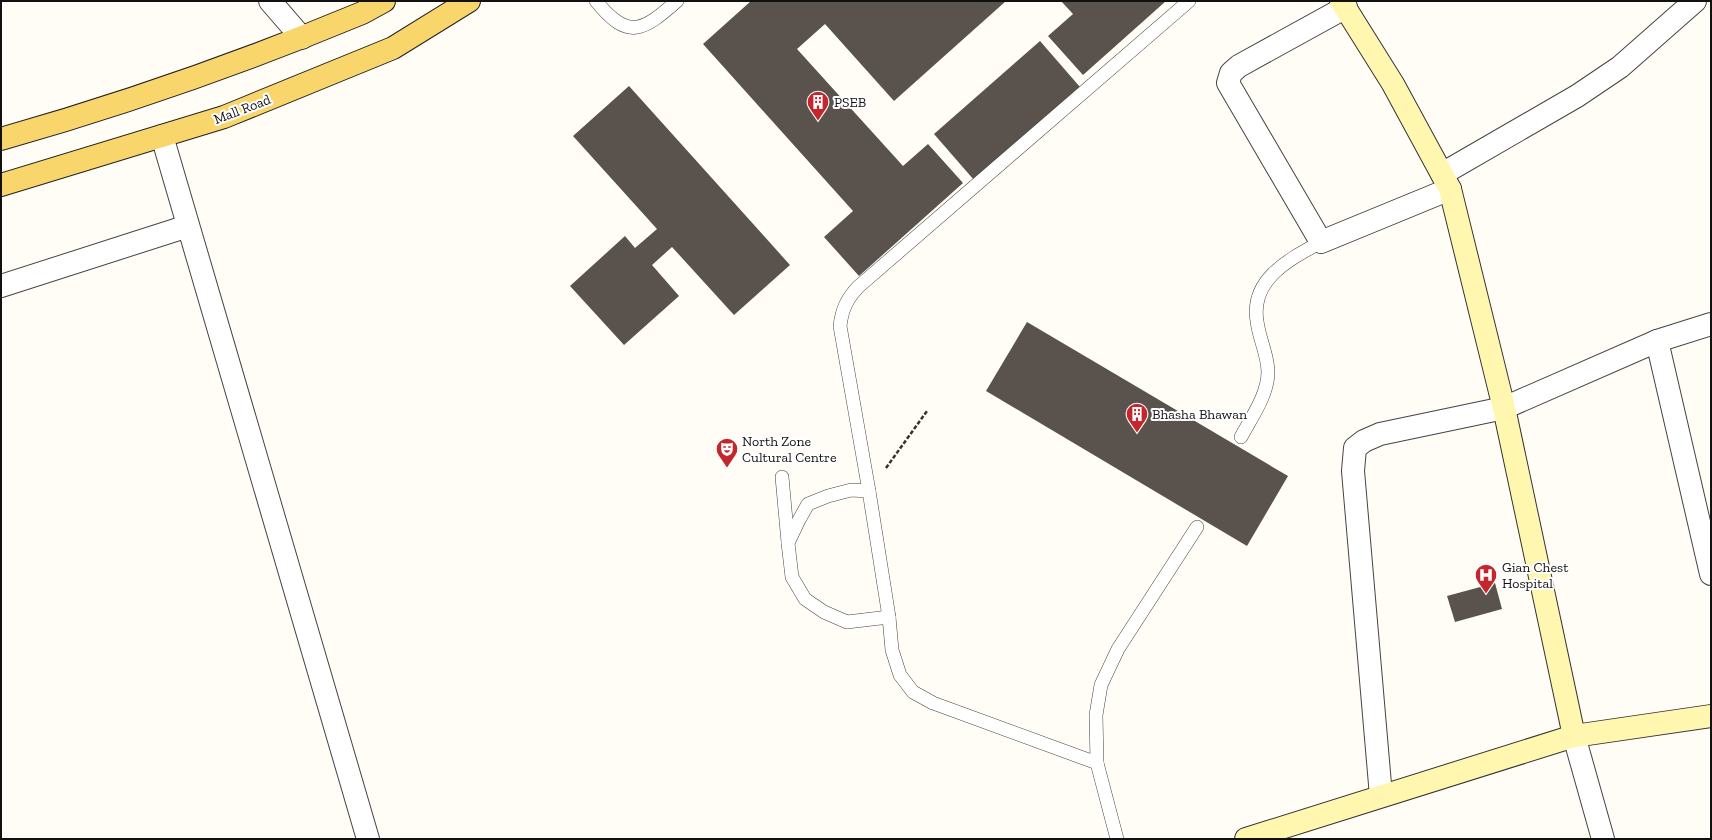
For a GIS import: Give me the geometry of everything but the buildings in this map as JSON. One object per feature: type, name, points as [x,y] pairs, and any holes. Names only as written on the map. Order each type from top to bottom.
[{"type":"main road","points":[[1,140],[194,78],[302,38],[362,13],[384,1]]},
{"type":"main road","name":"Mall Road","points":[[1,185],[224,117],[393,48],[469,1]]},
{"type":"street","points":[[270,1],[302,38]]},
{"type":"street","points":[[1603,839],[1574,736],[1504,408],[1446,181],[1393,84],[1344,4],[1239,66],[1231,73],[1228,83],[1321,242],[1446,181],[1620,68],[1695,1]]},
{"type":"street","points":[[162,136],[368,839]]},
{"type":"street","points":[[1,286],[188,226]]},
{"type":"street","points":[[1380,796],[1353,471],[1355,448],[1364,441],[1380,434],[1504,408],[1657,341],[1711,324]]},
{"type":"street","points":[[1657,341],[1711,574]]},
{"type":"street","points":[[1246,839],[1574,736],[1711,716]]},
{"type":"lane","points":[[596,1],[623,27],[636,28],[655,21],[677,1]]},
{"type":"lane","points":[[1097,763],[933,703],[913,692],[900,674],[892,650],[889,617],[869,491],[840,326],[842,312],[848,297],[1189,1]]},
{"type":"lane","points":[[1241,437],[1264,391],[1268,373],[1266,357],[1256,321],[1256,307],[1260,293],[1268,278],[1279,267],[1321,242]]},
{"type":"lane","points":[[782,477],[792,577],[806,600],[824,612],[847,622],[889,617]]},
{"type":"lane","points":[[788,544],[808,504],[828,496],[851,490],[869,491]]},
{"type":"lane","points":[[1117,839],[1097,763],[1096,715],[1101,685],[1118,649],[1197,528]]},
{"type":"path","points":[[869,491],[927,411]]},
{"type":"place","name":"PSEB","points":[[818,122]]},
{"type":"place","name":"Bhasha Bhawan","points":[[1137,434]]},
{"type":"place","name":"North Zone Cultural Centre","points":[[727,468]]},
{"type":"place","name":"Gian Chest Hospital","points":[[1486,594]]}]
